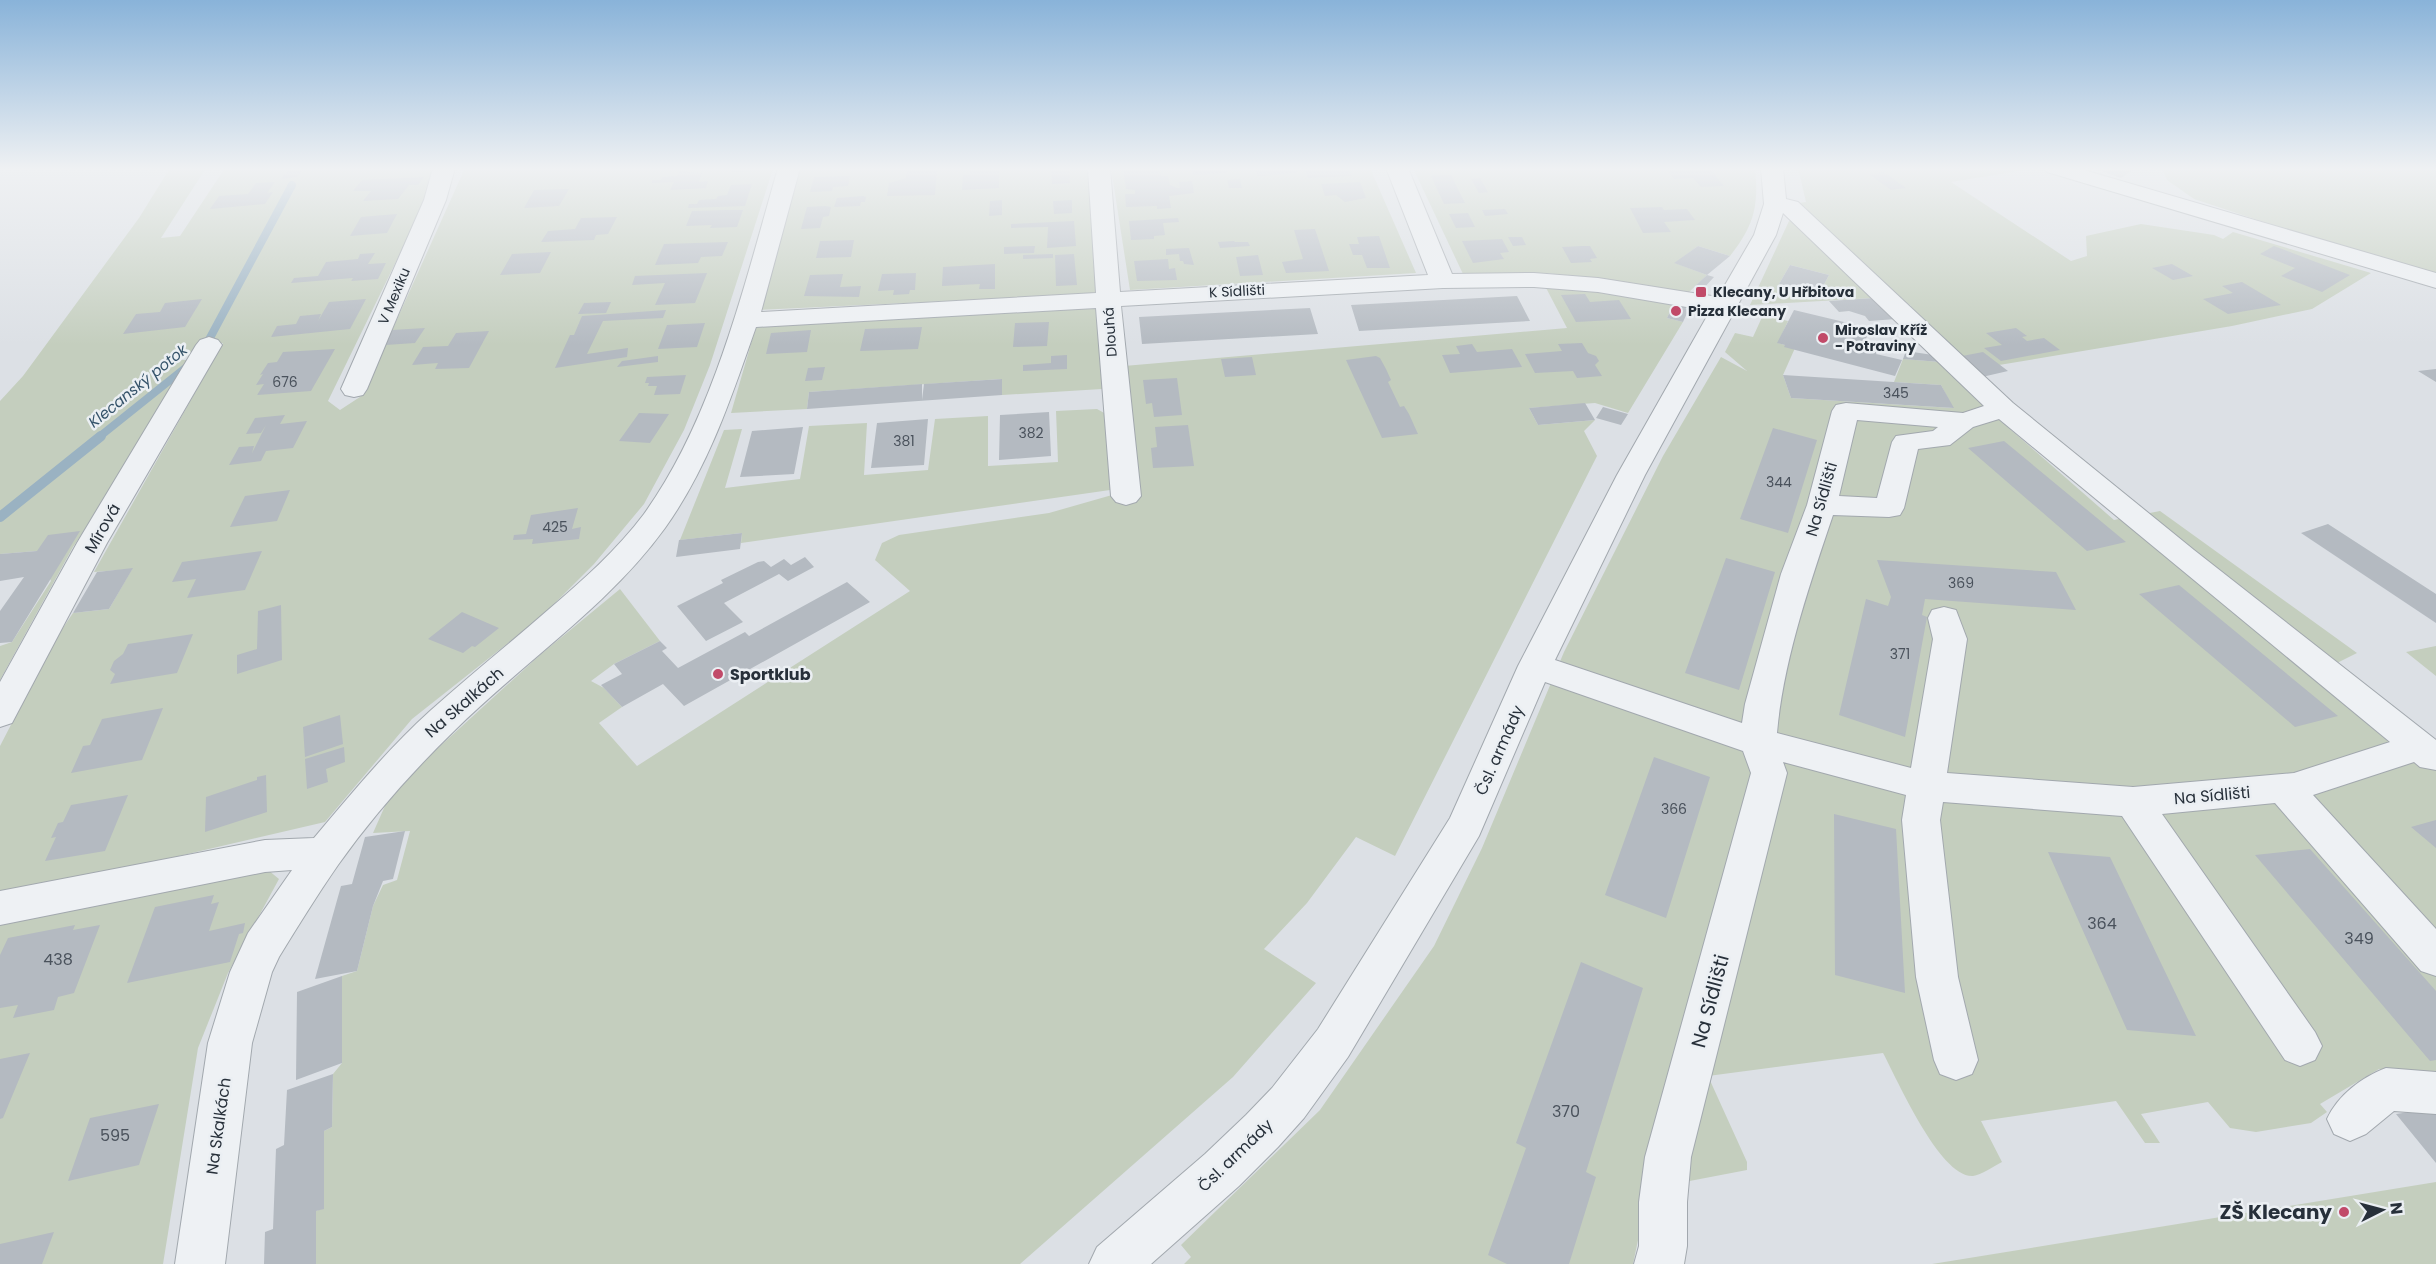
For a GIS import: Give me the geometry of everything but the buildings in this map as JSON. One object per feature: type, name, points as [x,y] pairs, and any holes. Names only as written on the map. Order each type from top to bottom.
[{"type":"street","name":"V Mexiku","points":[[354,389],[423,227]]},
{"type":"street","name":"Na Skalkách","points":[[200,1264],[225,1074],[239,1008],[263,946],[324,854],[386,777],[419,742],[588,594],[643,537],[674,490],[707,428],[746,320],[772,227]]},
{"type":"street","name":"Dlouhá","points":[[1103,227],[1116,403],[1126,496]]},
{"type":"street","points":[[1421,227],[1443,281]]},
{"type":"street","name":"Čsl. armády","points":[[1114,1264],[1222,1170],[1262,1131],[1288,1103],[1333,1043],[1466,825],[1536,666],[1631,475],[1727,306],[1767,227]]},
{"type":"street","points":[[1811,227],[1965,376],[2003,409],[2183,557],[2428,752]]},
{"type":"street","points":[[2253,227],[2436,281]]},
{"type":"street","name":"K Sídlišti","points":[[746,320],[1443,281],[1533,280],[1598,285],[1727,306]]},
{"type":"street","name":"Mírová","points":[[0,714],[92,543],[209,345]]},
{"type":"street","name":"Na Sídlišti","points":[[1659,1264],[1663,1246],[1663,1202],[1668,1157],[1769,773],[1758,742],[1765,694],[1797,574],[1822,505],[1846,411],[1965,421],[2003,409]]},
{"type":"street","points":[[1822,505],[1890,508],[1906,442],[1940,439],[1965,421]]},
{"type":"street","points":[[1944,618],[1950,639],[1921,820],[1937,977],[1956,1060]]},
{"type":"street","name":"Na Sídlišti","points":[[1536,666],[1758,742],[1926,786],[2133,802],[2284,788],[2428,752]]},
{"type":"street","points":[[2284,788],[2436,958]]},
{"type":"street","points":[[2133,802],[2300,1046]]},
{"type":"street","points":[[0,908],[265,856],[324,854]]},
{"type":"street","points":[[2350,1119],[2386,1089],[2436,1093]]},
{"type":"green space","points":[[132,227],[168,227],[161,238],[180,236],[186,227],[413,227],[328,401],[340,410],[363,395],[438,227],[754,227],[710,365],[684,430],[644,504],[594,564],[541,617],[412,719],[325,822],[119,870],[0,892],[0,746],[56,638],[73,613],[109,609],[132,569],[94,572],[223,343],[198,345],[193,352],[177,360],[189,360],[112,489],[73,547],[0,680],[0,646],[12,642],[51,581],[37,551],[0,554],[0,401],[23,376]]},
{"type":"green space","points":[[782,227],[1094,227],[1101,294],[757,310]]},
{"type":"green space","points":[[1120,227],[1396,227],[1416,273],[1130,290]]},
{"type":"green space","points":[[1441,227],[1749,227],[1730,256],[1698,246],[1675,263],[1707,275],[1687,294],[1586,277],[1545,273],[1463,274]]},
{"type":"green space","points":[[1786,227],[1801,227],[1874,298],[1750,305]],"holes":[[[1790,265],[1829,275],[1819,294],[1779,284]]]},
{"type":"green space","points":[[1822,227],[2019,227],[2071,261],[2087,256],[2086,236],[2127,227],[2161,227],[2214,235],[2223,239],[2233,232],[2371,273],[2312,309],[2232,326],[1999,365],[1957,357],[1906,308],[1911,306],[1872,278]]},
{"type":"green space","points":[[2279,227],[2436,227],[2436,275]]},
{"type":"green space","points":[[1544,284],[1674,303],[1667,318],[1683,322],[1628,413],[1595,403],[1529,408],[1538,425],[1595,420],[1584,431],[1597,456],[1395,856],[1356,837],[1307,903],[1264,949],[1316,983],[1233,1077],[1020,1264],[316,1264],[316,1211],[324,1208],[324,1131],[332,1127],[333,1074],[342,1063],[342,976],[357,971],[373,906],[383,885],[397,880],[410,831],[373,833],[392,790],[540,655],[620,589],[660,641],[614,664],[591,681],[604,688],[622,707],[599,723],[637,766],[910,591],[875,560],[882,543],[899,535],[1049,513],[1140,487],[1124,366],[1567,328]]},
{"type":"green space","points":[[1096,304],[1102,389],[1002,395],[1001,379],[809,392],[807,409],[731,413],[757,323]]},
{"type":"green space","points":[[1763,315],[1788,321],[1778,343],[1795,348],[1783,375],[1791,398],[1953,408],[1941,385],[1894,382],[1903,359],[1940,362],[2011,430],[2114,520],[2160,511],[2357,653],[2337,663],[2436,744],[2436,1078],[2379,1069],[2320,1104],[2327,1112],[2311,1123],[2256,1132],[2230,1128],[2208,1102],[2141,1114],[2160,1143],[2145,1143],[2116,1101],[1981,1121],[2002,1162],[1973,1176],[1960,1172],[1934,1145],[1909,1104],[1883,1053],[1708,1076],[1747,1162],[1747,1170],[1674,1184],[1650,1183],[1633,1264],[1184,1264],[1191,1257],[1181,1245],[1320,1110],[1434,946],[1482,848],[1564,652],[1663,456],[1721,357],[1747,371],[1725,352],[1735,333],[1753,337]]},
{"type":"green space","points":[[1097,409],[1106,414],[1110,490],[741,543],[742,533],[680,540],[724,430],[742,429],[725,488],[800,479],[809,426],[867,423],[864,475],[928,470],[935,419],[988,416],[988,466],[1058,462],[1056,411]]},
{"type":"green space","points":[[2436,646],[2436,676],[2406,652]]},
{"type":"green space","points":[[268,870],[279,879],[228,973],[198,1048],[163,1264],[0,1264],[0,920]]},
{"type":"green space","name":"ZŠ Klecany","points":[[2436,1182],[2436,1264],[1932,1264]]},
{"type":"waterway","name":"Klecanský potok","points":[[204,349],[269,227]]},
{"type":"waterway","name":"Klecanský potok","points":[[99,437],[189,365]]},
{"type":"waterway","name":"Klecanský potok","points":[[0,517],[101,436]]},
{"type":"place","name":"Klecany, U Hřbitova","points":[[1701,292]]},
{"type":"place","name":"Pizza Klecany","points":[[1676,311]]},
{"type":"place","name":"Miroslav Kříž - Potraviny","points":[[1823,338]]},
{"type":"place","name":"Sportklub","points":[[718,674]]},
{"type":"place","name":"ZŠ Klecany","points":[[2344,1212]]}]
